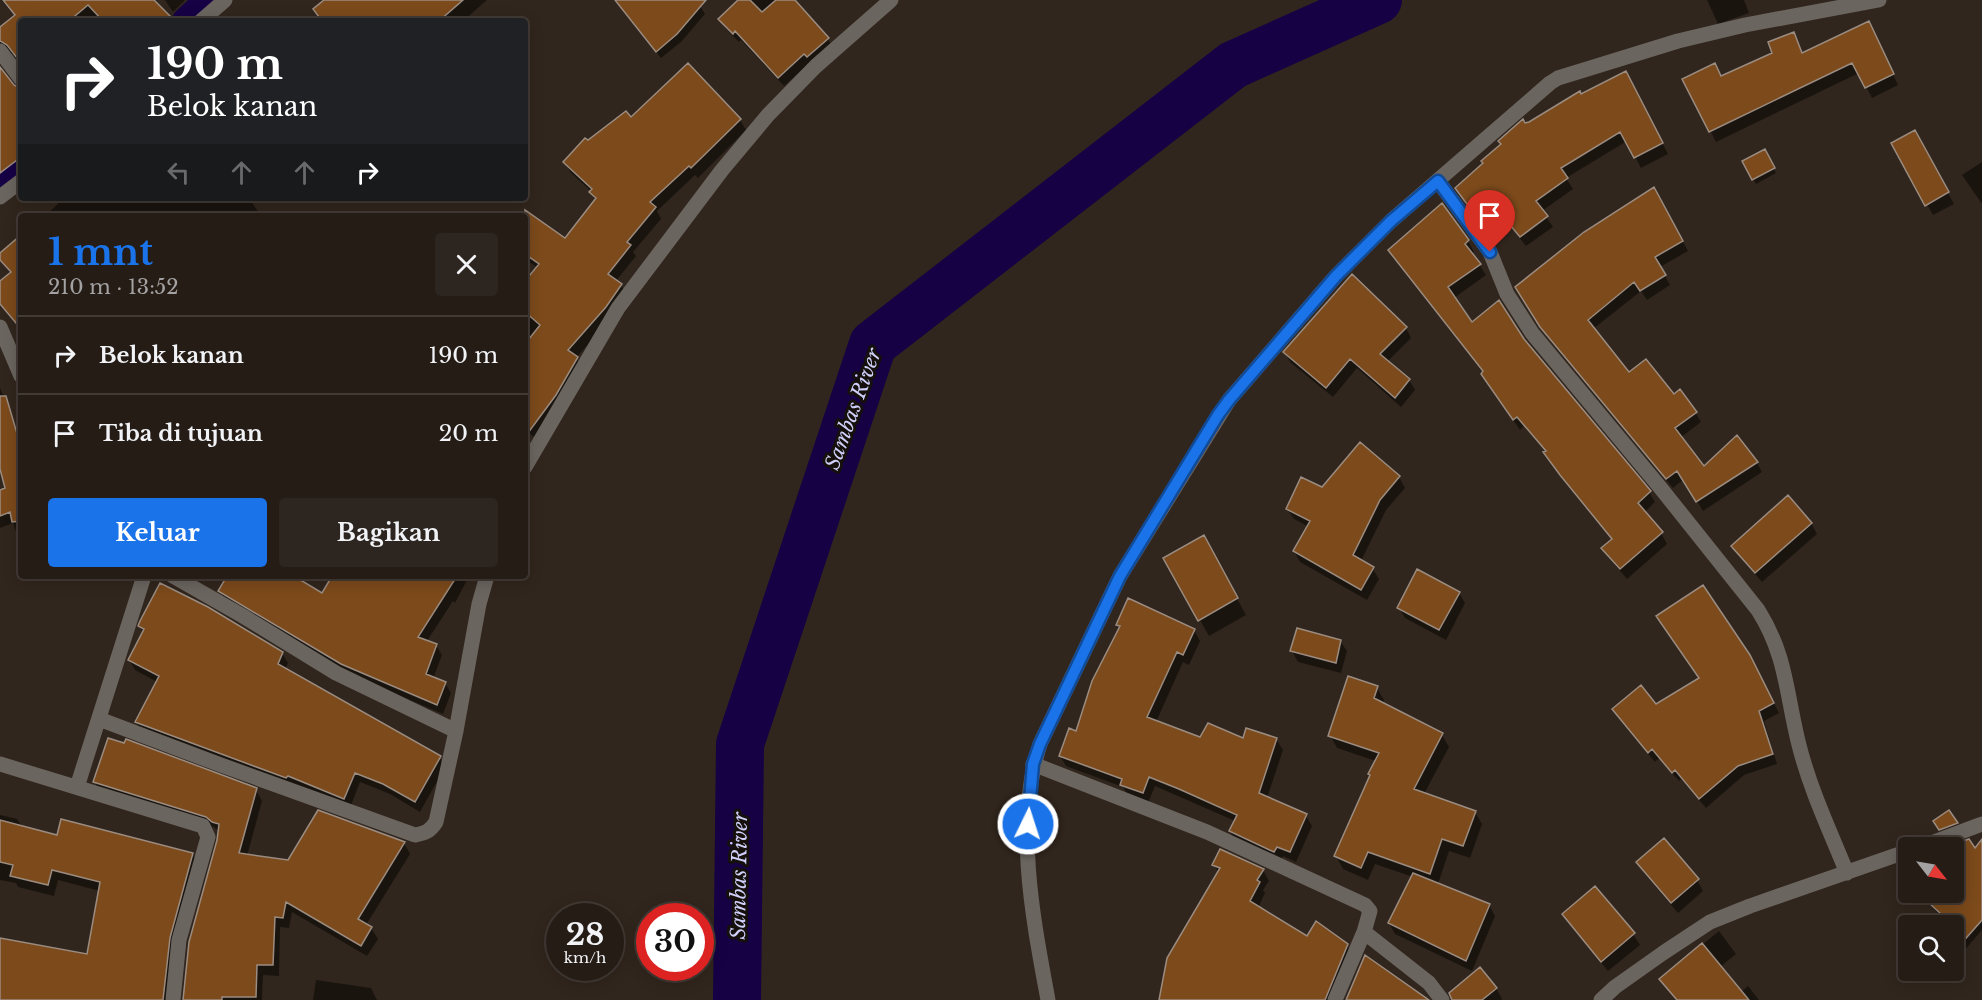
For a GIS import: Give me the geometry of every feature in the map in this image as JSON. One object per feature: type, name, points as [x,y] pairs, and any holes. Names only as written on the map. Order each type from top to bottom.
[{"type":"street","points":[[204,18],[225,0]]},
{"type":"street","points":[[1048,1000],[1031,903],[1028,824],[1033,764],[1040,744],[1120,576],[1229,400],[1336,276],[1391,221],[1544,87],[1558,78],[1678,41],[1746,25],[1879,0]]},
{"type":"street","points":[[528,461],[618,308],[722,170],[768,115],[883,3]]},
{"type":"street","points":[[0,51],[18,74]]},
{"type":"street","points":[[1438,181],[1490,252],[1507,294],[1532,333],[1659,486],[1758,610],[1770,629],[1785,674],[1798,744],[1810,782],[1847,873]]},
{"type":"street","points":[[0,197],[18,183]]},
{"type":"street","points":[[0,327],[18,369]]},
{"type":"street","points":[[77,787],[143,579]]},
{"type":"street","points":[[178,579],[336,673],[456,731]]},
{"type":"street","points":[[99,719],[415,835],[426,833],[432,830],[436,822],[456,731],[479,604],[486,579]]},
{"type":"street","points":[[0,764],[203,825],[208,837],[178,940],[173,1000]]},
{"type":"street","points":[[1033,764],[1207,832],[1365,905],[1370,911],[1364,932],[1335,1000]]},
{"type":"street","points":[[1947,837],[1982,824]]},
{"type":"street","points":[[1601,1000],[1615,987],[1710,922],[1749,906],[1898,855]]},
{"type":"street","points":[[1364,932],[1428,983],[1442,1000]]},
{"type":"building","points":[[3,0],[154,0],[172,18],[100,18],[88,5],[73,18],[18,18],[18,59],[7,45],[0,41],[0,27],[15,15]]},
{"type":"building","points":[[324,0],[463,0],[442,18],[320,18],[313,9]]},
{"type":"building","points":[[615,0],[706,0],[677,34],[656,52]]},
{"type":"building","points":[[738,0],[750,0],[762,12],[776,0],[795,0],[829,38],[807,57],[804,54],[778,78],[735,31],[733,34],[718,19]]},
{"type":"building","points":[[1869,21],[1894,74],[1865,88],[1852,63],[1709,132],[1682,79],[1715,63],[1721,76],[1772,53],[1768,42],[1794,32],[1802,53]]},
{"type":"building","points":[[688,63],[741,119],[691,168],[689,166],[650,202],[656,207],[627,242],[631,245],[608,274],[622,284],[606,307],[568,350],[578,357],[556,395],[528,433],[528,340],[540,325],[528,315],[528,277],[539,264],[528,256],[528,213],[525,213],[525,210],[565,238],[596,198],[589,192],[592,189],[563,162],[585,138],[588,140],[626,111],[631,117]]},
{"type":"building","points":[[0,67],[18,87],[18,159],[0,173]]},
{"type":"building","points":[[1626,71],[1663,143],[1634,158],[1620,132],[1561,168],[1568,178],[1536,201],[1548,216],[1520,237],[1500,213],[1484,227],[1455,188],[1483,163],[1481,161],[1501,144],[1498,141],[1523,119],[1525,123],[1529,122],[1580,91],[1581,94]]},
{"type":"building","points":[[1915,130],[1949,192],[1925,206],[1891,143]]},
{"type":"building","points":[[1765,149],[1775,168],[1752,180],[1742,161]]},
{"type":"building","points":[[1654,187],[1683,241],[1655,257],[1666,275],[1640,291],[1634,282],[1588,320],[1629,372],[1646,359],[1674,394],[1680,389],[1697,412],[1675,428],[1704,466],[1737,435],[1758,462],[1696,502],[1677,471],[1666,479],[1540,327],[1515,287],[1584,232]]},
{"type":"building","points":[[1442,203],[1469,240],[1465,244],[1481,264],[1448,287],[1472,322],[1499,300],[1524,339],[1651,491],[1638,503],[1663,532],[1620,569],[1601,548],[1612,539],[1560,475],[1543,452],[1546,451],[1517,417],[1513,420],[1481,374],[1483,371],[1388,250]]},
{"type":"building","points":[[18,238],[18,325],[0,304],[0,281],[11,272],[0,260],[0,253]]},
{"type":"building","points":[[1352,274],[1407,327],[1380,354],[1410,379],[1395,398],[1350,359],[1326,388],[1283,352]]},
{"type":"building","points":[[0,396],[6,396],[18,437],[18,521],[12,522],[10,512],[0,516],[0,490],[5,488],[0,469]]},
{"type":"building","points":[[1360,442],[1400,476],[1380,500],[1353,555],[1374,567],[1361,590],[1293,551],[1310,521],[1286,509],[1301,477],[1322,487]]},
{"type":"building","points":[[1788,495],[1812,523],[1755,573],[1731,546]]},
{"type":"building","points":[[1204,535],[1238,598],[1198,621],[1163,558]]},
{"type":"building","points":[[1417,569],[1460,592],[1439,630],[1397,608]]},
{"type":"building","points":[[225,579],[299,579],[322,593],[330,579],[455,579],[418,637],[437,644],[426,674],[446,682],[437,705],[341,664],[218,591]]},
{"type":"building","points":[[160,583],[208,607],[283,652],[278,664],[441,756],[415,802],[383,784],[355,773],[344,799],[288,776],[286,778],[135,722],[159,676],[128,660],[144,629],[138,626],[140,621]]},
{"type":"building","points":[[1703,585],[1750,655],[1774,703],[1759,711],[1773,754],[1738,766],[1699,799],[1675,770],[1672,773],[1652,749],[1648,753],[1612,709],[1641,685],[1656,704],[1699,678],[1656,616]]},
{"type":"building","points":[[1128,598],[1195,629],[1183,655],[1177,652],[1147,717],[1200,737],[1208,723],[1243,738],[1246,728],[1277,738],[1259,793],[1307,814],[1290,852],[1277,847],[1274,852],[1229,831],[1237,815],[1179,789],[1149,777],[1143,793],[1120,785],[1122,779],[1059,756],[1069,728],[1076,731],[1092,681],[1120,626],[1116,625]]},
{"type":"building","points":[[1297,628],[1341,640],[1336,663],[1290,651]]},
{"type":"building","points":[[1348,676],[1378,686],[1374,698],[1443,733],[1414,789],[1476,811],[1463,846],[1442,839],[1430,874],[1368,852],[1361,868],[1334,856],[1379,753],[1328,736]]},
{"type":"building","points":[[108,738],[124,743],[126,739],[257,788],[239,853],[288,860],[318,810],[405,842],[358,919],[372,927],[361,946],[286,902],[283,918],[275,917],[273,965],[257,965],[256,997],[183,1000],[189,942],[217,840],[219,824],[206,817],[93,782]]},
{"type":"building","points":[[1949,810],[1958,823],[1939,830],[1933,821]]},
{"type":"building","points":[[61,819],[193,853],[170,938],[163,1000],[0,1000],[0,938],[87,954],[100,882],[52,870],[48,885],[10,876],[13,865],[0,862],[0,820],[57,835]]},
{"type":"building","points":[[1664,838],[1699,879],[1671,903],[1636,862]]},
{"type":"building","points":[[1969,839],[1975,848],[1982,839],[1982,920],[1964,940],[1964,915],[1942,915],[1929,903],[1964,903],[1964,841]]},
{"type":"building","points":[[1220,849],[1264,869],[1257,880],[1260,882],[1250,901],[1307,936],[1316,921],[1348,944],[1325,1000],[1159,1000],[1167,958],[1220,868],[1212,865]]},
{"type":"building","points":[[1413,873],[1490,904],[1466,961],[1388,923]]},
{"type":"building","points":[[1595,886],[1635,933],[1601,962],[1562,914]]},
{"type":"building","points":[[1702,943],[1749,1000],[1677,1000],[1659,979]]},
{"type":"building","points":[[1365,955],[1429,1000],[1346,1000]]},
{"type":"building","points":[[1480,967],[1497,988],[1482,1000],[1452,1000],[1449,993]]},
{"type":"waterway","points":[[189,18],[209,0]]},
{"type":"waterway","name":"Sambas River","points":[[737,1000],[740,744],[873,344],[1233,65],[1378,0]]},
{"type":"waterway","points":[[0,184],[18,169]]},
{"type":"route","points":[[1028,824],[1033,764],[1102,609],[1197,449],[1229,400],[1336,276],[1391,221],[1438,181],[1490,252]]}]
